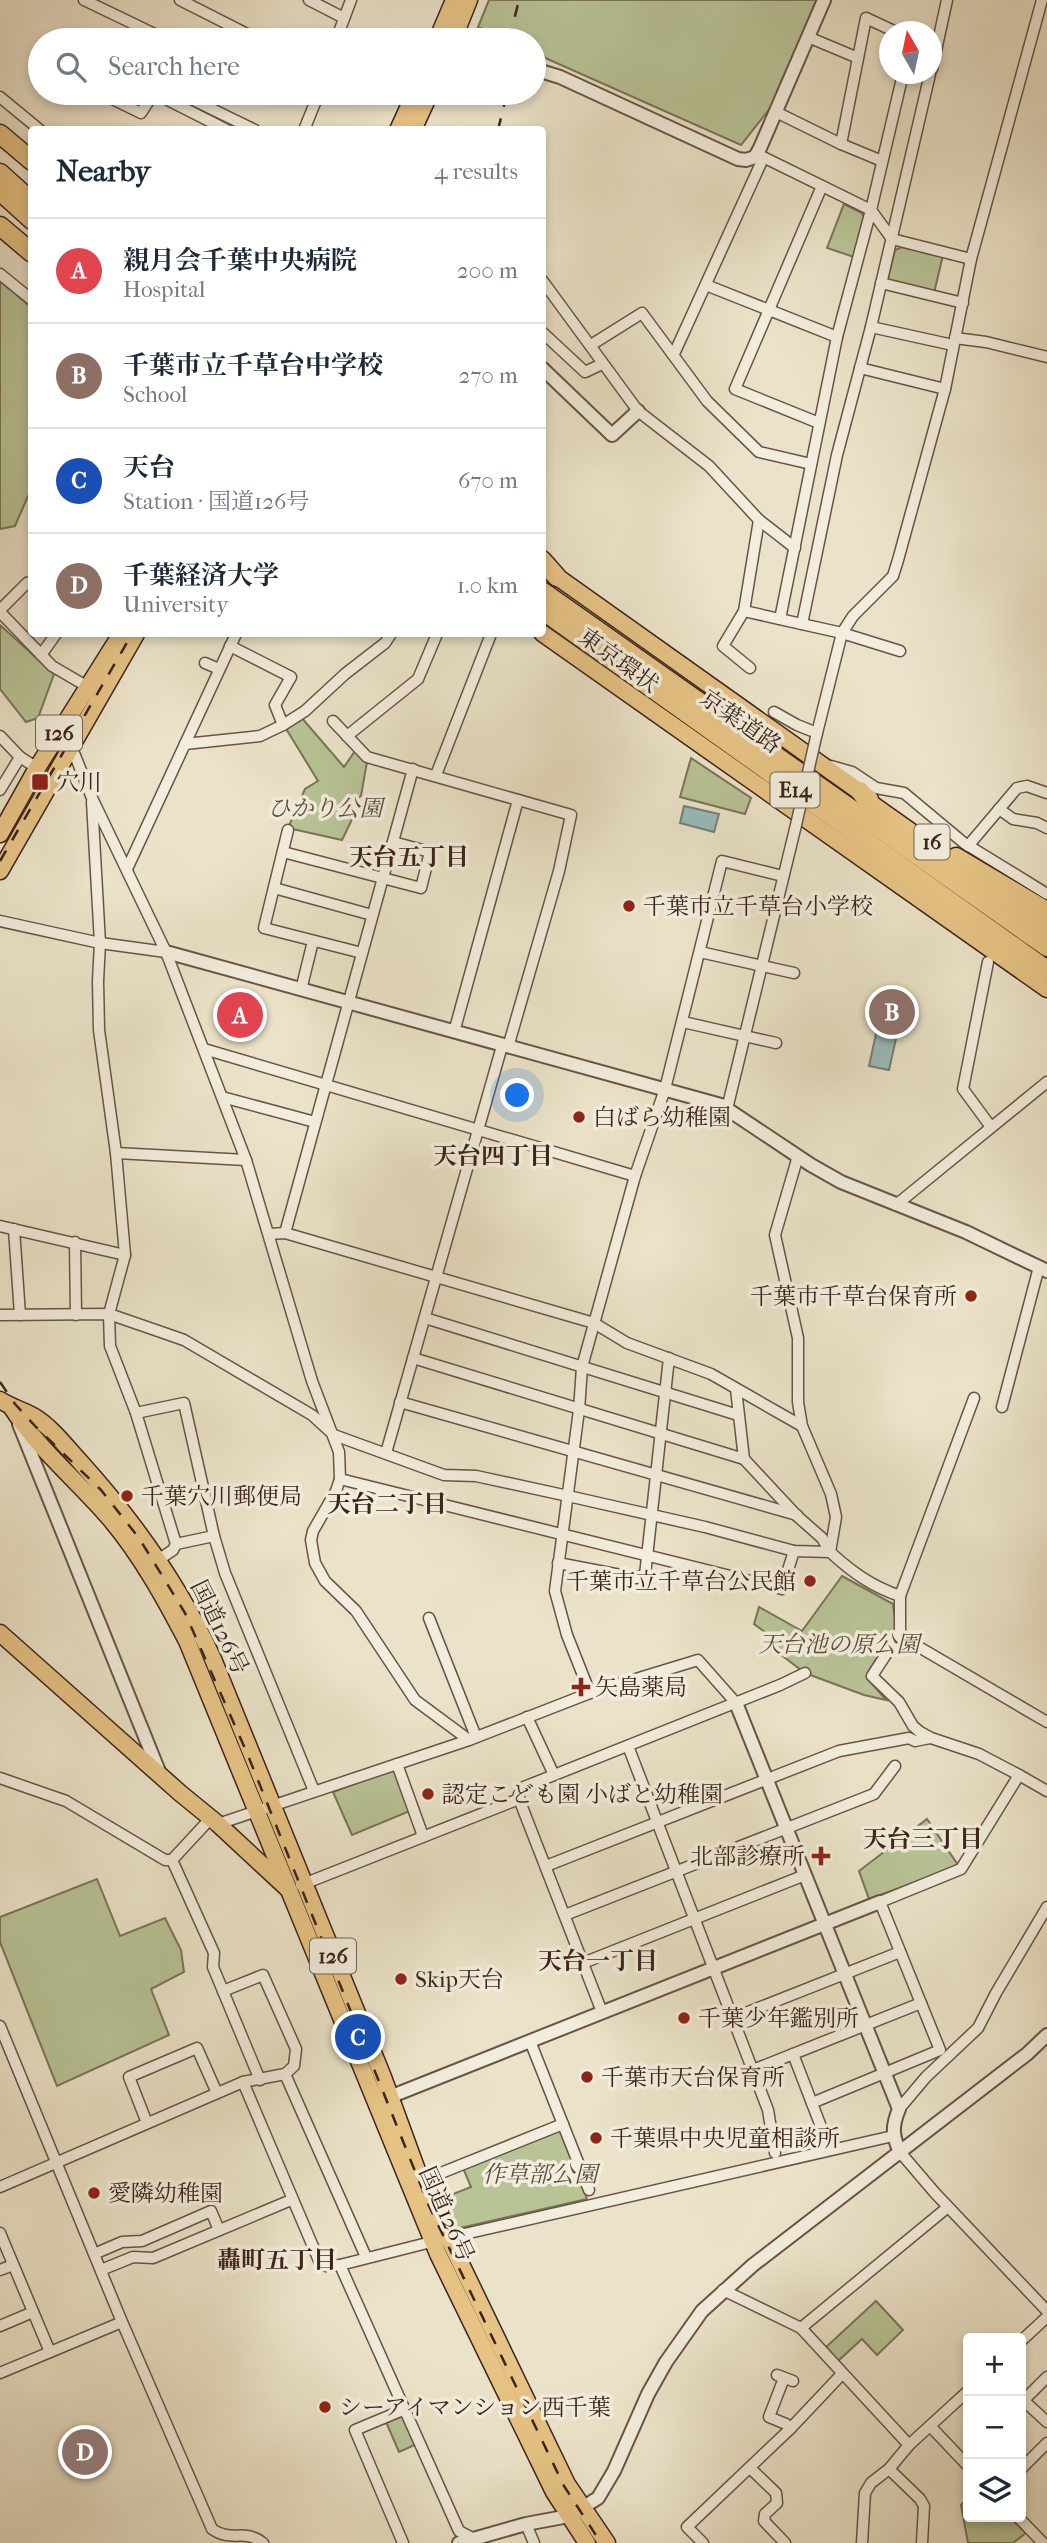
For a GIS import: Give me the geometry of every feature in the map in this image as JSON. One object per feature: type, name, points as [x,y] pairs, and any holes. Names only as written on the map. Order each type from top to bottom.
[{"type":"highway","points":[[442,28],[454,0]]},
{"type":"highway","points":[[458,28],[469,0]]},
{"type":"highway","points":[[400,126],[409,105]]},
{"type":"highway","points":[[415,126],[424,105]]},
{"type":"highway","points":[[0,134],[28,158]]},
{"type":"highway","points":[[0,173],[28,198]]},
{"type":"highway","points":[[0,191],[28,216]]},
{"type":"highway","points":[[0,226],[28,250]]},
{"type":"highway","name":"東京環状","points":[[550,572],[931,841],[1047,910]]},
{"type":"highway","name":"京葉道路","points":[[546,594],[1047,947]]},
{"type":"highway","name":"京葉道路","points":[[546,613],[1047,970]]},
{"type":"highway","name":"東京環状","points":[[546,636],[1047,989]]},
{"type":"highway","name":"126","points":[[0,834],[37,768],[119,637]]},
{"type":"highway","name":"126","points":[[0,871],[134,637]]},
{"type":"highway","points":[[860,791],[869,803],[1047,929]]},
{"type":"highway","name":"国道126号","points":[[6,1404],[34,1417],[65,1446],[125,1513],[173,1581],[202,1635],[265,1808],[440,2239],[567,2484],[587,2543]]},
{"type":"highway","name":"国道126号","points":[[6,1404],[29,1434],[112,1522],[159,1589],[198,1664],[265,1808]]},
{"type":"highway","name":"国道126号","points":[[0,1633],[162,1777],[297,1887],[317,1916],[383,2100],[421,2181],[440,2239]]},
{"type":"highway","name":"国道126号","points":[[576,2512],[607,2543]]},
{"type":"street","points":[[84,0],[142,28]]},
{"type":"street","points":[[180,0],[236,28]]},
{"type":"street","points":[[309,0],[344,18]]},
{"type":"street","points":[[340,28],[351,0]]},
{"type":"street","points":[[546,73],[614,100],[738,159],[747,160],[757,154],[824,0]]},
{"type":"street","points":[[942,22],[947,0]]},
{"type":"street","points":[[727,1109],[842,633],[853,616],[893,576],[945,389],[971,260],[1042,0]]},
{"type":"street","points":[[841,144],[866,18],[879,24]]},
{"type":"street","points":[[808,37],[858,58]]},
{"type":"street","points":[[780,620],[837,337],[901,84]]},
{"type":"street","points":[[802,624],[837,455],[871,327],[928,84]]},
{"type":"street","points":[[0,97],[35,126]]},
{"type":"street","points":[[125,105],[141,113],[146,105]]},
{"type":"street","points":[[178,105],[219,126]]},
{"type":"street","points":[[204,105],[247,126]]},
{"type":"street","points":[[306,126],[314,105]]},
{"type":"street","points":[[776,112],[882,161]]},
{"type":"street","points":[[757,154],[871,210],[892,239],[971,260]]},
{"type":"street","points":[[674,354],[761,163],[757,154]]},
{"type":"street","points":[[819,423],[734,389],[822,186]]},
{"type":"street","points":[[0,274],[28,297]]},
{"type":"street","points":[[881,283],[963,303]]},
{"type":"street","points":[[546,285],[638,411],[709,466],[759,520],[794,548]]},
{"type":"street","points":[[706,285],[837,337]]},
{"type":"street","points":[[591,345],[642,313],[707,401],[759,452],[811,464]]},
{"type":"street","points":[[871,327],[954,341],[986,342],[1047,358]]},
{"type":"street","points":[[546,336],[585,372],[602,363]]},
{"type":"street","points":[[860,368],[945,389]]},
{"type":"street","points":[[546,372],[612,435],[638,411]]},
{"type":"street","points":[[750,668],[723,646],[744,611],[759,520]]},
{"type":"street","points":[[28,584],[0,611],[52,666],[88,687]]},
{"type":"street","points":[[744,611],[842,633],[900,652]]},
{"type":"street","points":[[41,655],[54,637]]},
{"type":"street","points":[[127,869],[234,637]]},
{"type":"street","points":[[185,744],[260,736],[283,725],[305,711],[389,637]]},
{"type":"street","points":[[347,736],[418,678],[436,637]]},
{"type":"street","points":[[436,775],[490,637]]},
{"type":"street","points":[[230,646],[291,677],[275,705],[283,725]]},
{"type":"street","points":[[205,663],[219,669]]},
{"type":"street","points":[[774,712],[816,735]]},
{"type":"street","points":[[333,721],[368,757],[571,815],[559,871],[478,1130],[386,1453]]},
{"type":"street","points":[[0,736],[20,757],[37,768]]},
{"type":"street","points":[[72,748],[92,798],[166,952],[204,1049],[246,1160],[312,1381],[334,1435],[341,1467],[340,1479],[313,1531],[312,1549],[320,1572],[325,1581],[356,1611],[415,1700],[472,1739]]},
{"type":"street","points":[[0,790],[20,757]]},
{"type":"street","points":[[824,764],[852,772],[876,788],[904,793],[968,846],[1047,894]]},
{"type":"street","points":[[285,1233],[413,769]]},
{"type":"street","points":[[968,846],[1017,788],[1027,786],[1047,793]]},
{"type":"street","points":[[92,798],[100,943],[99,1030],[116,1153],[125,1255],[109,1314],[110,1346],[136,1413],[176,1544],[173,1550],[158,1560]]},
{"type":"street","points":[[454,1032],[518,800]]},
{"type":"street","points":[[999,809],[1013,819],[1037,823],[1047,828]]},
{"type":"street","points":[[288,830],[264,928],[362,953]]},
{"type":"street","points":[[283,852],[421,888],[430,852],[393,842]]},
{"type":"street","points":[[590,1693],[555,1591],[579,1410],[582,1367],[635,1176],[664,1090],[722,860],[783,876]]},
{"type":"street","points":[[274,888],[372,915]]},
{"type":"street","points":[[0,920],[100,943],[166,952],[721,1105],[841,1182],[965,1232],[1043,1269],[1002,1407]]},
{"type":"street","points":[[301,990],[313,941]]},
{"type":"street","points":[[700,952],[794,973]]},
{"type":"street","points":[[988,962],[962,1089],[991,1127]]},
{"type":"street","points":[[682,1022],[776,1043]]},
{"type":"street","points":[[204,1049],[635,1176]]},
{"type":"street","points":[[896,1205],[1047,1082]]},
{"type":"street","points":[[222,1097],[315,1122]]},
{"type":"street","points":[[116,1153],[246,1160]]},
{"type":"street","points":[[798,1156],[775,1235],[798,1338],[798,1402],[802,1426],[831,1494],[835,1517],[830,1552]]},
{"type":"street","points":[[0,1226],[125,1255]]},
{"type":"street","points":[[14,1229],[20,1315]]},
{"type":"street","points":[[270,1234],[285,1233],[594,1323],[627,1343],[711,1374],[802,1426]]},
{"type":"street","points":[[75,1242],[76,1315]]},
{"type":"street","points":[[0,1315],[109,1314],[184,1340],[312,1415],[334,1435],[444,1475],[476,1476],[705,1527],[794,1551],[830,1552]]},
{"type":"street","points":[[425,1318],[738,1415]]},
{"type":"street","points":[[413,1358],[744,1459],[797,1516],[822,1538],[830,1552],[855,1575],[877,1588],[900,1596]]},
{"type":"street","points":[[558,1563],[636,1578],[645,1575],[669,1358]]},
{"type":"street","points":[[736,1389],[744,1459]]},
{"type":"street","points":[[0,1390],[162,1777]]},
{"type":"street","points":[[974,1398],[900,1596],[901,1633],[872,1676],[899,1702],[914,1726],[931,1738],[979,1754],[1047,1791]]},
{"type":"street","points":[[400,1402],[797,1516]]},
{"type":"street","points":[[136,1413],[184,1403],[225,1573],[314,1791]]},
{"type":"street","points":[[340,1479],[782,1589],[794,1551]]},
{"type":"street","points":[[176,1544],[214,1536]]},
{"type":"street","points":[[429,1618],[472,1739]]},
{"type":"street","points":[[901,1633],[907,1640],[1047,1722]]},
{"type":"street","points":[[0,1778],[66,1801],[164,1860],[172,1860],[214,1821],[265,1808],[472,1739],[590,1693],[698,1660],[736,1703],[899,2109]]},
{"type":"street","points":[[602,2012],[519,1794],[524,1787],[805,1673]]},
{"type":"street","points":[[527,1717],[554,1775]]},
{"type":"street","points":[[545,1866],[839,1751],[909,1738],[915,1741],[931,1738]]},
{"type":"street","points":[[628,1746],[768,2110],[775,2153]]},
{"type":"street","points":[[397,1764],[423,1836]]},
{"type":"street","points":[[565,1915],[874,1794],[895,1766]]},
{"type":"street","points":[[383,2100],[961,1869],[1018,1775]]},
{"type":"street","points":[[297,1887],[519,1799]]},
{"type":"street","points":[[172,1860],[214,1953],[213,1967],[260,2080]]},
{"type":"street","points":[[583,1963],[805,1875]]},
{"type":"street","points":[[812,2103],[940,2050],[880,1902]]},
{"type":"street","points":[[1047,1907],[978,2028],[926,2077],[899,2109],[892,2126],[892,2136],[900,2152],[1047,2311]]},
{"type":"street","points":[[733,2018],[900,1952]]},
{"type":"street","points":[[0,2187],[243,2082],[285,2074],[294,2066],[296,2049],[263,1975],[223,1991]]},
{"type":"street","points":[[753,2070],[921,2003]]},
{"type":"street","points":[[0,2026],[122,2322],[212,2529],[220,2536],[230,2539],[245,2535],[257,2538],[263,2543]]},
{"type":"street","points":[[459,2543],[576,2512],[598,2498],[614,2470],[648,2394],[666,2362],[702,2311],[723,2290],[1027,2054],[1047,2035]]},
{"type":"street","points":[[530,2041],[589,2190]]},
{"type":"street","points":[[147,2123],[129,2077],[197,2048],[217,2094]]},
{"type":"street","points":[[793,2054],[831,2150]]},
{"type":"street","points":[[285,2074],[366,2257]]},
{"type":"street","points":[[243,2082],[291,2200],[320,2263],[326,2266],[340,2265],[440,2239],[892,2136]]},
{"type":"street","points":[[421,2181],[563,2124]]},
{"type":"street","points":[[101,2270],[133,2257],[153,2258],[291,2200]]},
{"type":"street","points":[[801,2328],[948,2207]]},
{"type":"street","points":[[94,2254],[122,2242],[142,2241],[211,2211],[219,2230]]},
{"type":"street","points":[[0,2233],[50,2352]]},
{"type":"street","points":[[0,2270],[13,2264]]},
{"type":"street","points":[[340,2265],[459,2531],[473,2540]]},
{"type":"street","points":[[723,2290],[801,2328],[841,2375],[909,2445]]},
{"type":"street","points":[[0,2326],[33,2312]]},
{"type":"street","points":[[1026,2337],[1047,2317]]},
{"type":"street","points":[[0,2373],[122,2322]]},
{"type":"street","points":[[702,2543],[687,2527],[790,2429],[841,2375]]},
{"type":"street","points":[[1026,2397],[1047,2377]]},
{"type":"street","points":[[785,2378],[769,2417],[786,2424],[790,2429]]},
{"type":"street","points":[[862,2543],[865,2493],[871,2483],[889,2469],[909,2445],[963,2396]]},
{"type":"street","points":[[1026,2404],[1047,2422]]},
{"type":"street","points":[[403,2410],[355,2430],[403,2543]]},
{"type":"street","points":[[931,2427],[965,2459]]},
{"type":"street","points":[[1026,2464],[1047,2443]]},
{"type":"street","points":[[750,2468],[776,2493],[777,2503],[765,2515],[764,2521],[785,2543]]},
{"type":"street","points":[[889,2469],[924,2506],[922,2543]]},
{"type":"street","points":[[1023,2522],[1043,2543]]},
{"type":"street","points":[[526,2524],[534,2543]]},
{"type":"green space","points":[[489,0],[818,0],[771,107],[741,145],[546,58],[546,28],[478,27]]},
{"type":"green space","points":[[844,204],[862,213],[864,218],[854,257],[827,248]]},
{"type":"green space","points":[[902,247],[943,255],[934,293],[887,282],[895,250]]},
{"type":"green space","points":[[0,281],[28,305],[28,496],[15,526],[0,529]]},
{"type":"green space","points":[[0,625],[54,674],[38,718],[26,722],[0,689]]},
{"type":"green space","name":"ひかり公園","points":[[301,717],[344,767],[355,751],[367,762],[361,796],[351,803],[357,809],[342,840],[288,828],[305,789],[318,781],[285,727]]},
{"type":"green space","points":[[691,758],[751,798],[745,814],[680,797]]},
{"type":"green space","name":"天台池の原公園","points":[[842,1576],[893,1604],[896,1627],[867,1674],[868,1679],[886,1700],[864,1695],[805,1673],[780,1654],[769,1635],[754,1624],[759,1607],[802,1631]]},
{"type":"green space","points":[[394,1769],[410,1811],[352,1835],[333,1792]]},
{"type":"green space","points":[[927,1819],[958,1865],[869,1899],[859,1871]]},
{"type":"green space","points":[[97,1879],[120,1936],[165,1918],[181,1950],[184,1972],[151,1989],[169,2035],[57,2086],[0,1942],[0,1917]]},
{"type":"green space","name":"作草部公園","points":[[556,2129],[562,2131],[587,2199],[451,2230],[438,2200],[471,2187],[463,2168]]},
{"type":"green space","points":[[876,2301],[903,2330],[877,2355],[862,2339],[838,2361],[825,2348]]},
{"type":"green space","points":[[404,2414],[417,2444],[399,2452],[386,2422]]},
{"type":"green space","points":[[964,2522],[1015,2522],[1026,2533],[1013,2543],[968,2543]]},
{"type":"water","points":[[684,806],[719,814],[714,832],[680,823]]},
{"type":"water","points":[[877,1029],[897,1034],[889,1070],[869,1066]]},
{"type":"railway","points":[[512,28],[519,0]]},
{"type":"railway","points":[[499,126],[504,105]]},
{"type":"railway","points":[[0,861],[130,637]]},
{"type":"railway","points":[[0,1382],[36,1427],[101,1490],[139,1538],[185,1613],[247,1753],[429,2206],[564,2486],[601,2543]]},
{"type":"place","name":"穴川","points":[[40,782]]},
{"type":"place","name":"千葉市立千草台小学校","points":[[629,906]]},
{"type":"place","name":"千葉市立千草台中学校","points":[[892,1012]]},
{"type":"place","name":"親月会千葉中央病院","points":[[240,1015]]},
{"type":"place","name":"白ばら幼稚園","points":[[579,1117]]},
{"type":"place","name":"千葉市千草台保育所","points":[[971,1296]]},
{"type":"place","name":"千葉穴川郵便局","points":[[127,1496]]},
{"type":"place","name":"千葉市立千草台公民館","points":[[810,1581]]},
{"type":"place","name":"矢島薬局","points":[[581,1687]]},
{"type":"place","name":"認定こども園 小ばと幼稚園","points":[[428,1794]]},
{"type":"place","name":"北部診療所","points":[[821,1856]]},
{"type":"place","name":"Skip天台","points":[[401,1979]]},
{"type":"place","name":"千葉少年鑑別所","points":[[684,2018]]},
{"type":"place","name":"天台","points":[[358,2037]]},
{"type":"place","name":"千葉市天台保育所","points":[[587,2077]]},
{"type":"place","name":"千葉県中央児童相談所","points":[[596,2138]]},
{"type":"place","name":"愛隣幼稚園","points":[[94,2193]]},
{"type":"place","name":"シーアイマンション西千葉","points":[[325,2407]]},
{"type":"place","name":"千葉経済大学","points":[[85,2452]]},
{"type":"district","name":"天台五丁目","points":[[409,857]]},
{"type":"district","name":"天台四丁目","points":[[493,1156]]},
{"type":"district","name":"天台二丁目","points":[[387,1504]]},
{"type":"district","name":"天台三丁目","points":[[923,1839]]},
{"type":"district","name":"天台一丁目","points":[[598,1961]]},
{"type":"district","name":"轟町五丁目","points":[[277,2260]]}]
